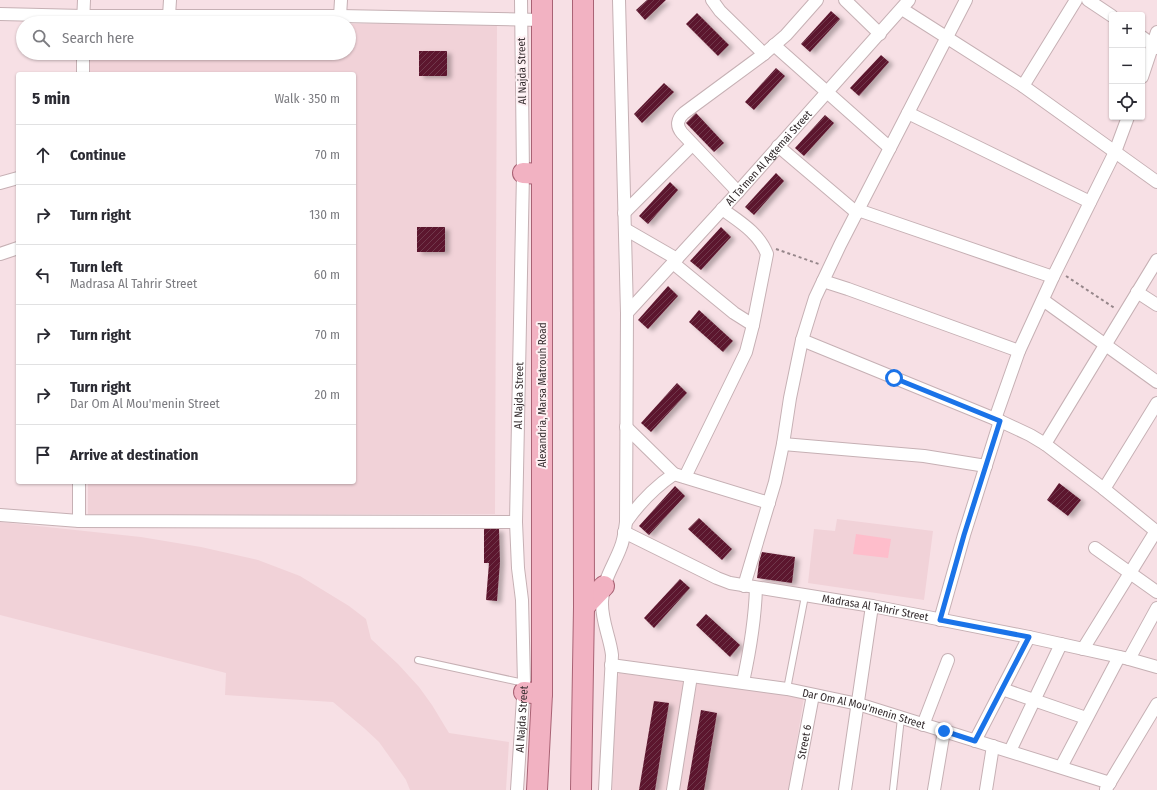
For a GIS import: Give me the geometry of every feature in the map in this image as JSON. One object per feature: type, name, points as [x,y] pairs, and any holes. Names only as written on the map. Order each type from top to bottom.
[{"type":"main road","name":"Alexandria, Marsa Matrouh Road","points":[[537,790],[530,689],[532,174],[542,0]]},
{"type":"main road","points":[[581,790],[584,607],[583,0]]},
{"type":"main road","points":[[584,607],[604,586]]},
{"type":"street","points":[[83,16],[84,0]]},
{"type":"street","points":[[170,0],[169,16],[340,16],[340,0]]},
{"type":"street","name":"Al Najda Street","points":[[517,790],[530,689],[518,568],[516,522],[532,174],[521,20],[521,0]]},
{"type":"street","points":[[605,790],[611,646],[602,612],[602,600],[607,576],[620,548],[625,527],[626,313],[619,0]]},
{"type":"street","points":[[712,0],[720,11],[764,54]]},
{"type":"street","points":[[738,192],[679,130],[678,125],[681,116],[764,54],[817,0]]},
{"type":"street","points":[[845,0],[880,34]]},
{"type":"street","points":[[744,586],[775,482],[790,398],[808,318],[829,268],[966,0]]},
{"type":"street","points":[[1023,86],[1076,0]]},
{"type":"street","points":[[1088,0],[1109,14]]},
{"type":"street","points":[[905,4],[947,37],[1023,86],[1157,182]]},
{"type":"street","name":"Al Ta'men Al Agtemai Street","points":[[626,313],[738,192],[880,34],[905,4]]},
{"type":"street","points":[[0,14],[28,16]]},
{"type":"street","points":[[356,16],[542,20]]},
{"type":"street","points":[[1145,69],[1155,46],[1157,32]]},
{"type":"street","points":[[1145,39],[1155,46]]},
{"type":"street","points":[[774,45],[890,148]]},
{"type":"street","points":[[83,60],[83,72]]},
{"type":"street","points":[[908,113],[1090,202]]},
{"type":"street","points":[[940,620],[1019,351],[1055,273],[1115,152],[1127,120]]},
{"type":"street","points":[[624,213],[692,145]]},
{"type":"street","points":[[778,146],[858,211],[1055,273]]},
{"type":"street","points":[[0,183],[16,179]]},
{"type":"street","points":[[625,527],[643,500],[663,481],[680,476],[740,366],[748,346],[767,254],[764,245],[758,237],[722,209]]},
{"type":"street","points":[[625,229],[675,261],[734,313],[753,325]]},
{"type":"street","points":[[0,254],[16,249]]},
{"type":"street","points":[[1045,444],[1157,260]]},
{"type":"street","points":[[823,281],[1019,351]]},
{"type":"street","points":[[1137,292],[1157,305]]},
{"type":"street","points":[[1043,300],[1157,382]]},
{"type":"street","points":[[802,340],[998,420],[1030,435],[1045,444],[1156,531],[1083,649]]},
{"type":"street","points":[[1104,489],[1157,403]]},
{"type":"street","points":[[626,427],[680,476],[769,503]]},
{"type":"street","points":[[783,444],[924,456],[986,466]]},
{"type":"street","points":[[79,484],[79,521]]},
{"type":"street","points":[[0,515],[79,521],[516,522]]},
{"type":"street","name":"Madrasa Al Tahrir Street","points":[[625,527],[717,578],[744,586],[872,606],[1029,637],[1124,658],[1157,667]]},
{"type":"street","points":[[1095,548],[1157,592]]},
{"type":"street","points":[[743,682],[755,619],[756,588]]},
{"type":"street","points":[[845,790],[872,606]]},
{"type":"street","points":[[1061,768],[1086,718],[1157,608]]},
{"type":"street","points":[[975,741],[1029,637]]},
{"type":"street","points":[[1010,752],[1061,644]]},
{"type":"street","points":[[923,724],[948,660]]},
{"type":"street","name":"Dar Om Al Mou'menin Street","points":[[611,665],[743,682],[787,689],[858,704],[1061,768],[1107,786]]},
{"type":"street","points":[[673,790],[691,676]]},
{"type":"street","points":[[1002,688],[1086,718]]},
{"type":"street","name":"Street 6","points":[[796,790],[813,695]]},
{"type":"street","points":[[1107,786],[1157,704]]},
{"type":"street","points":[[934,790],[944,731]]},
{"type":"street","points":[[986,790],[993,746]]},
{"type":"lane","points":[[787,689],[805,596]]},
{"type":"lane","points":[[418,660],[530,689]]},
{"type":"lane","points":[[893,790],[902,718]]},
{"type":"path","points":[[764,245],[799,256],[829,268]]},
{"type":"path","points":[[1055,273],[1124,315]]},
{"type":"shaded area","points":[[356,24],[497,24],[495,514],[88,514],[88,484],[356,484],[356,72],[90,72],[90,60],[356,60]]},
{"type":"shaded area","points":[[837,519],[933,531],[924,600],[808,583],[814,529],[835,531]]},
{"type":"shaded area","points":[[0,522],[141,537],[201,547],[258,560],[300,576],[349,606],[366,619],[371,639],[398,664],[419,687],[449,733],[509,742],[506,790],[410,790],[406,780],[379,742],[333,702],[225,695],[226,673],[0,615]]},
{"type":"shaded area","points":[[856,534],[891,539],[888,558],[853,554]]},
{"type":"shaded area","points":[[619,673],[804,697],[789,790],[612,790],[616,684]]},
{"type":"building","points":[[647,0],[666,0],[645,20],[636,10]]},
{"type":"building","points":[[831,11],[840,19],[810,52],[801,44]]},
{"type":"building","points":[[697,13],[729,45],[718,56],[686,24]]},
{"type":"building","points":[[419,51],[447,51],[447,76],[419,76]]},
{"type":"building","points":[[881,55],[889,62],[859,96],[850,88]]},
{"type":"building","points":[[776,68],[785,76],[754,110],[745,102]]},
{"type":"building","points":[[664,83],[674,92],[642,123],[634,114]]},
{"type":"building","points":[[696,113],[724,143],[714,152],[686,123]]},
{"type":"building","points":[[825,115],[834,123],[804,156],[795,148]]},
{"type":"building","points":[[776,173],[784,181],[754,215],[745,207]]},
{"type":"building","points":[[670,182],[678,190],[648,224],[639,216]]},
{"type":"building","points":[[417,227],[445,227],[445,252],[417,252]]},
{"type":"building","points":[[721,227],[731,237],[701,270],[690,261]]},
{"type":"building","points":[[668,286],[678,296],[648,329],[638,320]]},
{"type":"building","points":[[699,310],[733,341],[723,352],[689,322]]},
{"type":"building","points":[[677,383],[687,393],[651,432],[641,423]]},
{"type":"building","points":[[1059,483],[1081,500],[1068,516],[1047,500]]},
{"type":"building","points":[[675,486],[685,496],[649,535],[639,526]]},
{"type":"building","points":[[699,518],[732,549],[722,560],[688,529]]},
{"type":"building","points":[[484,529],[499,529],[500,562],[497,601],[486,600],[489,563],[484,563]]},
{"type":"building","points":[[762,552],[795,557],[792,583],[757,578]]},
{"type":"building","points":[[680,579],[690,588],[654,628],[644,618]]},
{"type":"building","points":[[706,614],[740,645],[730,657],[696,625]]},
{"type":"building","points":[[654,701],[669,703],[655,790],[639,790]]},
{"type":"building","points":[[701,710],[717,713],[704,790],[687,790]]},
{"type":"route","points":[[894,378],[1000,421],[964,535],[940,620],[1029,637],[975,741],[944,731]]}]
